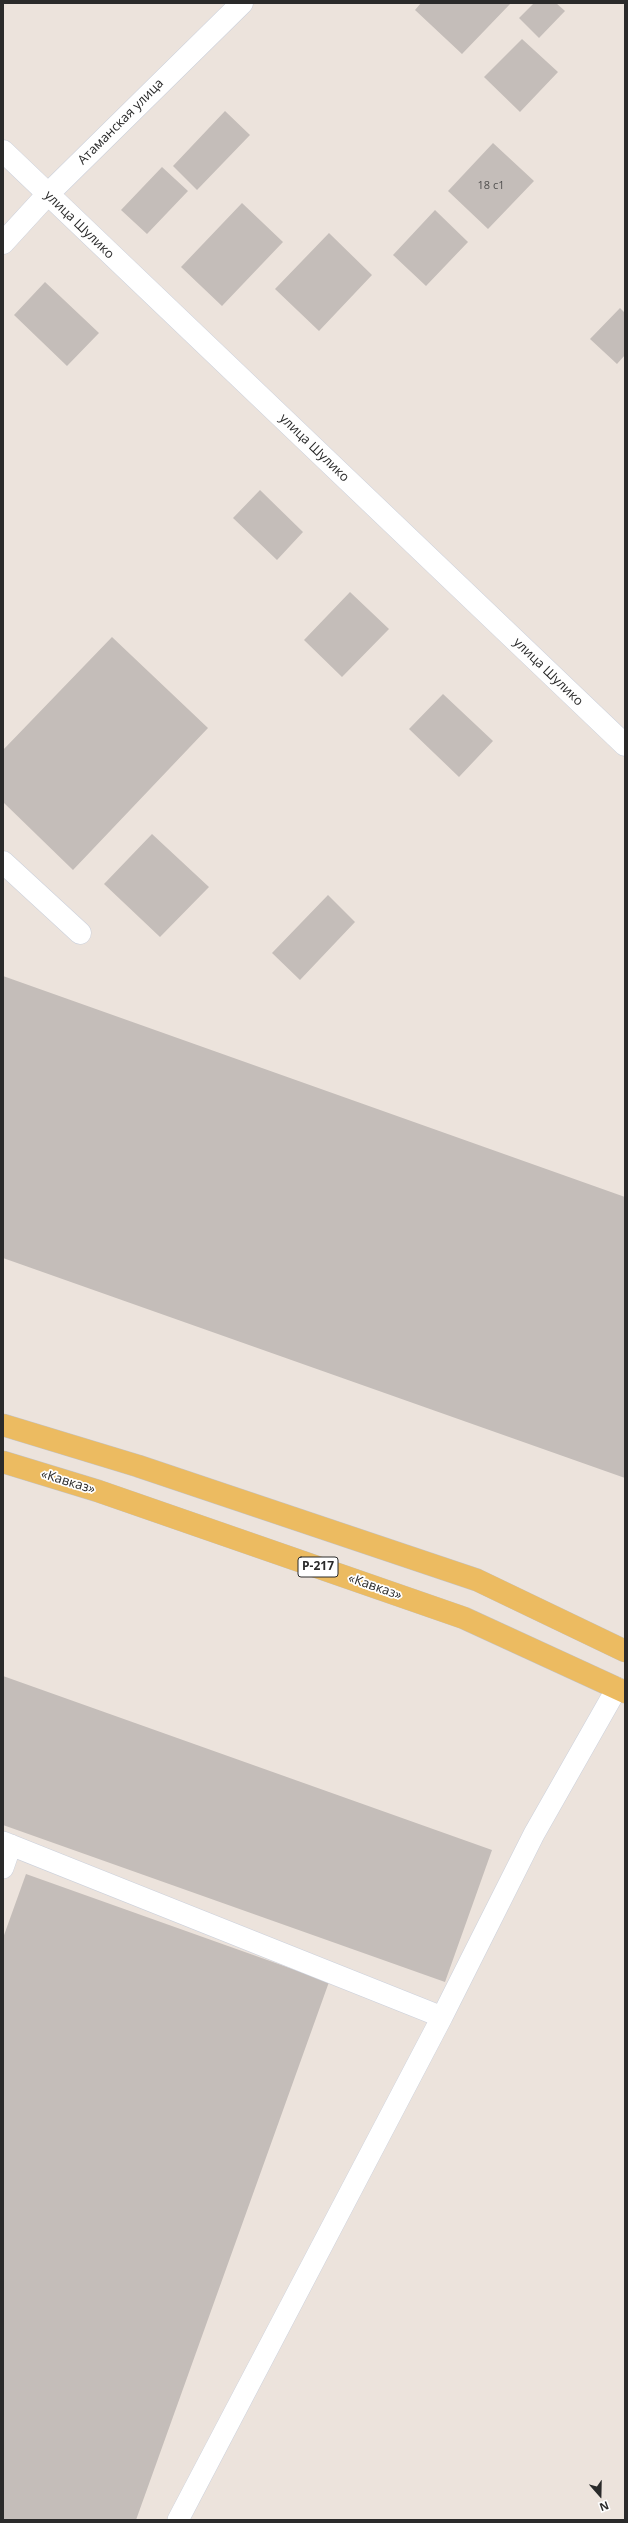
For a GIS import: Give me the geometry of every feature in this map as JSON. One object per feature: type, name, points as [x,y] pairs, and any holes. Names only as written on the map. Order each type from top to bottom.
[{"type":"main road","points":[[3,1425],[138,1466],[477,1580],[625,1651]]},
{"type":"main road","name":"«Кавказ»","points":[[3,1462],[98,1491],[464,1618],[621,1690]]},
{"type":"street","name":"Атаманская улица","points":[[3,243],[47,195],[242,3]]},
{"type":"street","name":"улица Шулико","points":[[3,151],[47,195],[625,745]]},
{"type":"street","points":[[3,862],[80,933]]},
{"type":"lane","points":[[178,2520],[442,2017],[534,1834],[621,1690]]},
{"type":"lane","points":[[3,1868],[7,1844],[442,2017]]},
{"type":"building","points":[[421,3],[511,3],[462,54],[415,10]]},
{"type":"building","points":[[534,3],[556,3],[565,11],[539,38],[519,18]]},
{"type":"building","points":[[522,39],[558,72],[520,112],[484,77]]},
{"type":"building","points":[[225,111],[250,135],[197,190],[173,166]]},
{"type":"building","points":[[493,143],[534,181],[488,229],[448,191]]},
{"type":"building","points":[[162,167],[188,191],[147,234],[121,210]]},
{"type":"building","points":[[242,203],[283,242],[222,306],[181,267]]},
{"type":"building","points":[[435,210],[468,242],[426,286],[393,255]]},
{"type":"building","points":[[329,233],[372,275],[319,331],[275,289]]},
{"type":"building","points":[[45,282],[99,333],[67,366],[14,315]]},
{"type":"building","points":[[620,308],[625,313],[625,355],[617,364],[590,339]]},
{"type":"building","points":[[260,490],[303,532],[277,560],[233,518]]},
{"type":"building","points":[[350,592],[389,629],[342,677],[304,640]]},
{"type":"building","points":[[112,637],[208,728],[73,870],[3,802],[3,750]]},
{"type":"building","points":[[443,694],[493,741],[459,777],[409,729]]},
{"type":"building","points":[[152,834],[209,887],[160,937],[104,884]]},
{"type":"building","points":[[328,895],[355,922],[300,980],[272,953]]},
{"type":"building","points":[[3,976],[625,1197],[625,1478],[3,1258]]},
{"type":"building","points":[[3,1676],[492,1850],[445,1982],[3,1825]]},
{"type":"building","points":[[26,1874],[329,1982],[136,2520],[3,2520],[3,1938]]}]
